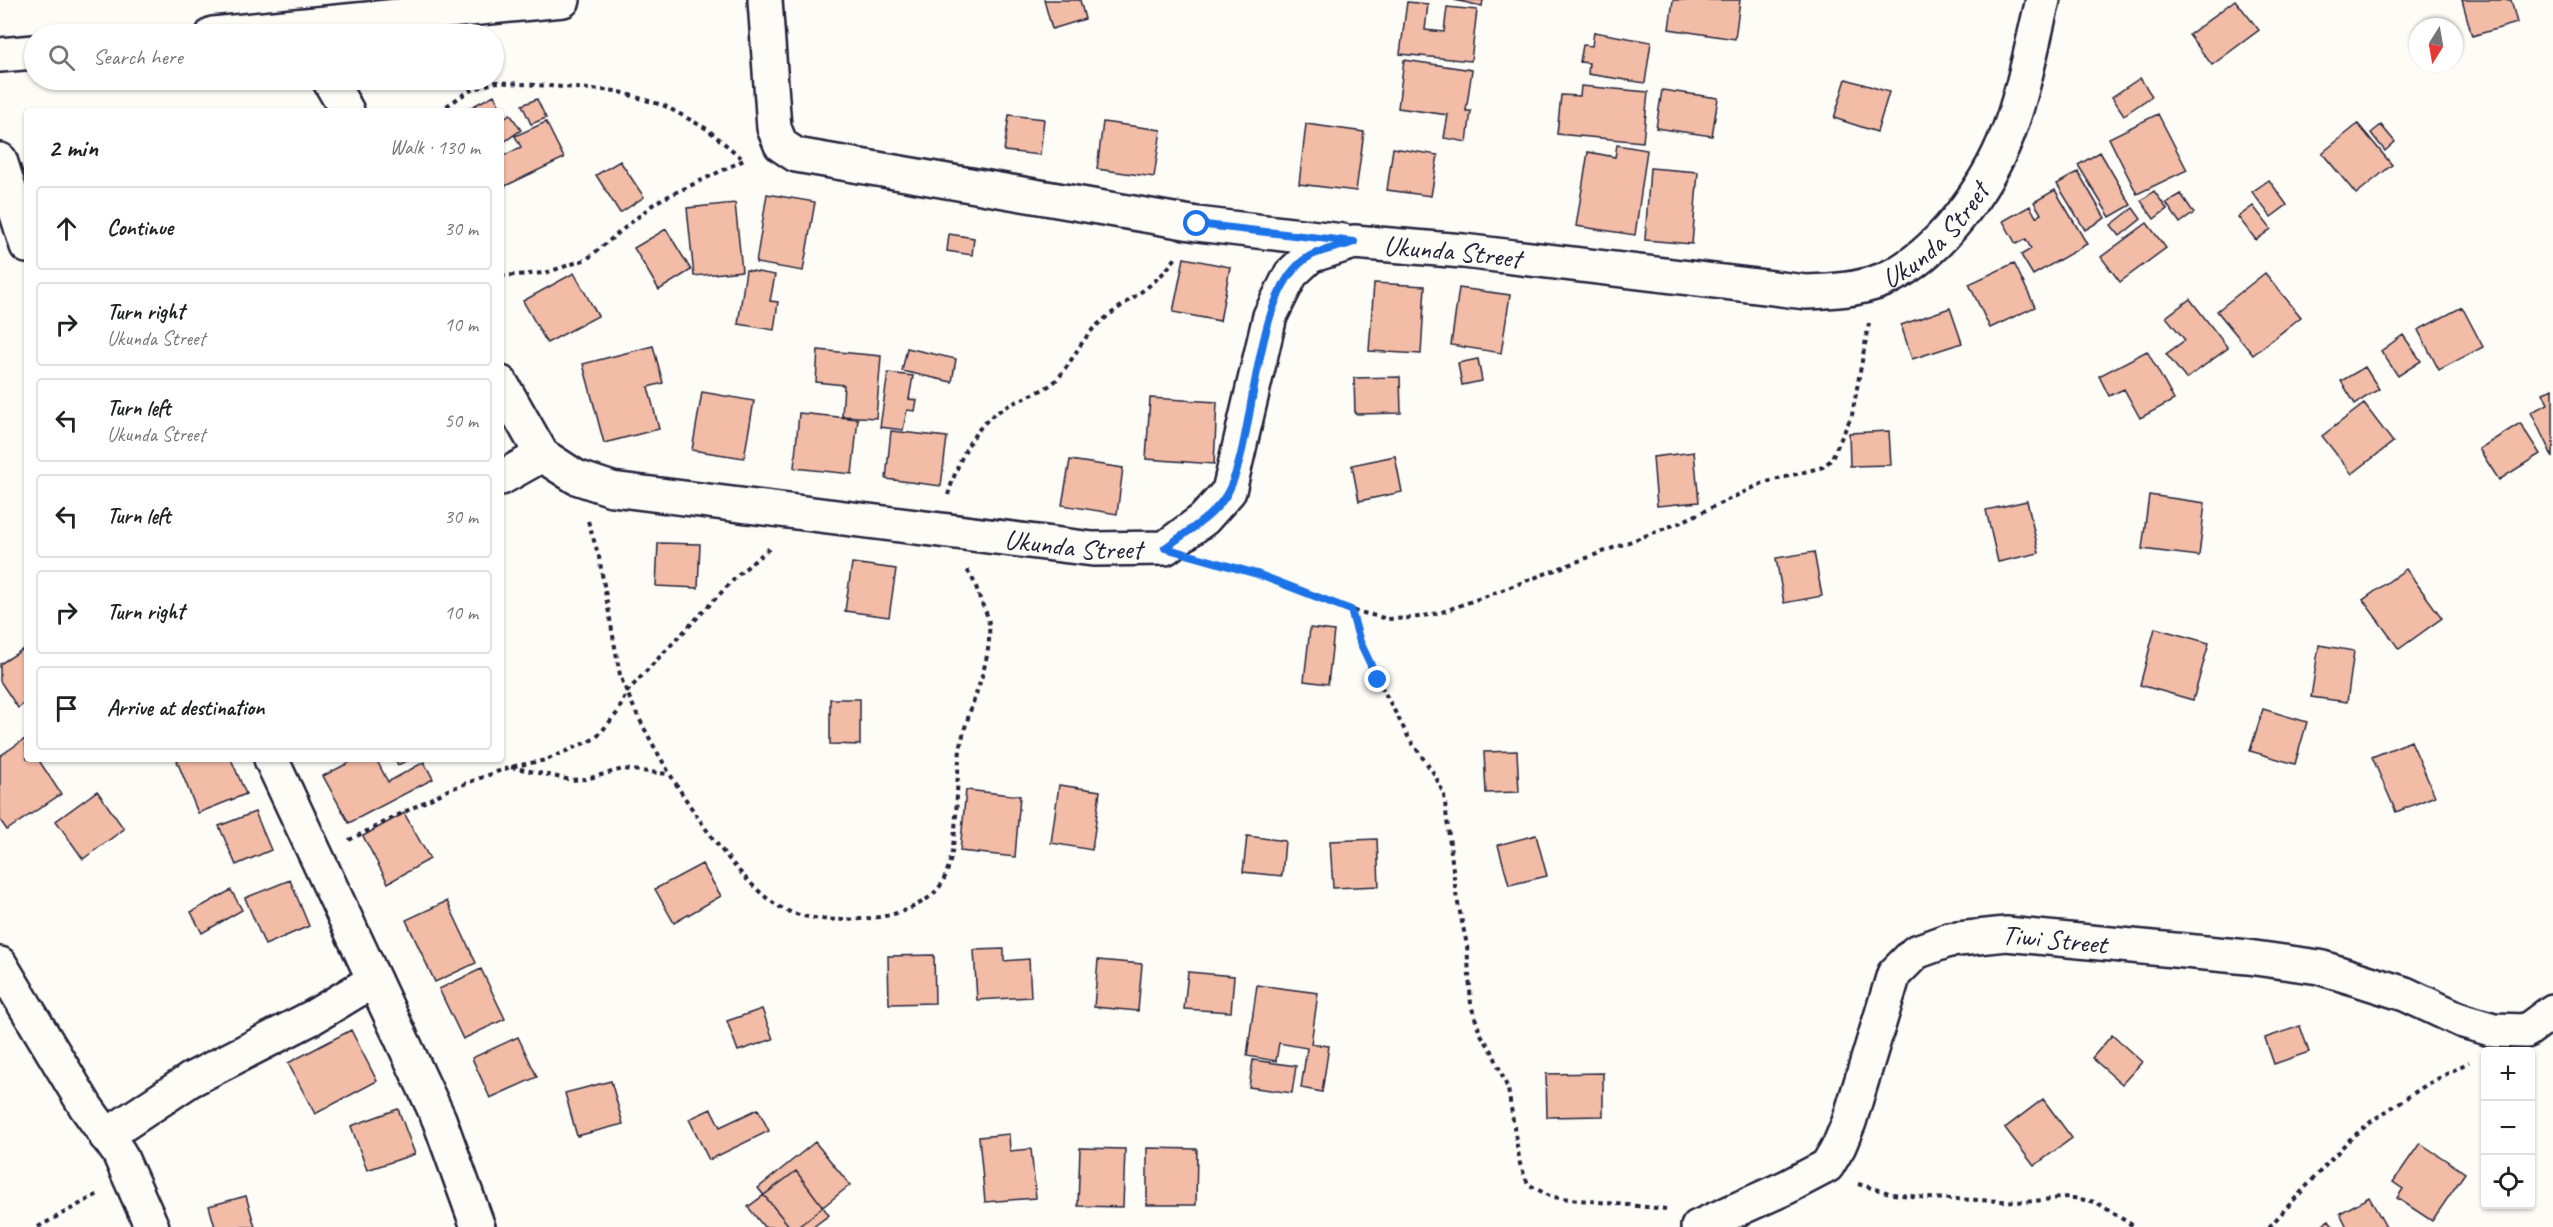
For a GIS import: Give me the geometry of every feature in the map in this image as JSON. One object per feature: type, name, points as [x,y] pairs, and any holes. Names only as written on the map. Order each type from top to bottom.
[{"type":"street","points":[[361,24],[563,0]]},
{"type":"street","points":[[765,0],[774,128],[780,145],[796,155],[834,164],[1197,224],[1354,242]]},
{"type":"street","name":"Ukunda Street","points":[[504,388],[542,454],[576,477],[612,489],[1093,549],[1165,548],[1204,519],[1229,491],[1270,316],[1291,274],[1310,256],[1354,242],[1463,251],[1806,292],[1845,290],[1884,280],[1933,246],[1956,220],[1981,184],[2008,133],[2043,0]]},
{"type":"street","points":[[0,55],[24,53]]},
{"type":"street","points":[[335,90],[345,108]]},
{"type":"street","points":[[0,160],[24,236]]},
{"type":"street","points":[[504,476],[542,454]]},
{"type":"street","points":[[272,762],[439,1119],[478,1227]]},
{"type":"street","name":"Tiwi Street","points":[[1827,1166],[1849,1122],[1894,974],[1916,952],[1949,940],[2006,934],[2248,957],[2319,967],[2405,994],[2463,1021],[2494,1030],[2526,1031],[2553,1011]]},
{"type":"street","points":[[2,972],[86,1107],[119,1153],[152,1227]]},
{"type":"street","points":[[106,1136],[190,1080],[313,1017],[374,980]]},
{"type":"street","points":[[1710,1221],[1827,1166]]},
{"type":"path","points":[[504,83],[616,91],[665,106],[707,129],[744,160]]},
{"type":"path","points":[[444,108],[473,90]]},
{"type":"path","points":[[504,276],[545,273],[587,259],[656,202],[780,145]]},
{"type":"path","points":[[576,477],[599,557],[613,644],[626,693],[669,774],[728,857],[756,889],[779,907],[827,920],[881,918],[918,906],[941,885],[950,861],[962,743],[986,663],[989,624],[972,577],[939,529],[957,466],[985,423],[1002,409],[1054,382],[1075,350],[1095,327],[1146,291],[1166,272],[1197,224]]},
{"type":"path","points":[[1165,548],[1257,574],[1351,610],[1388,619],[1413,618],[1439,612],[1679,523],[1764,483],[1823,467],[1831,460],[1852,415],[1867,330],[1884,280]]},
{"type":"path","points":[[317,856],[448,790],[510,767],[546,760],[596,738],[618,712],[626,693],[740,573],[811,514]]},
{"type":"path","points":[[1351,610],[1360,642],[1378,680],[1410,740],[1435,775],[1444,795],[1456,894],[1467,945],[1471,1005],[1479,1033],[1492,1051],[1508,1089],[1520,1164],[1528,1184],[1551,1197],[1710,1221]]},
{"type":"path","points":[[510,767],[571,780],[586,779],[623,770],[669,774]]},
{"type":"path","points":[[2269,1227],[2349,1141],[2373,1120],[2426,1085],[2476,1059]]},
{"type":"path","points":[[1827,1166],[1854,1183],[1899,1195],[2026,1202],[2068,1197],[2096,1202],[2135,1227]]},
{"type":"path","points":[[38,1227],[98,1194],[133,1181]]},
{"type":"building","points":[[1044,0],[1080,0],[1085,19],[1052,29]]},
{"type":"building","points":[[1454,0],[1483,0],[1482,6]]},
{"type":"building","points":[[1673,0],[1740,0],[1735,39],[1669,29]]},
{"type":"building","points":[[2235,0],[2259,30],[2212,65],[2189,35]]},
{"type":"building","points":[[2462,0],[2511,0],[2517,23],[2472,36]]},
{"type":"building","points":[[1407,2],[1428,4],[1425,30],[1444,32],[1447,7],[1477,10],[1471,61],[1400,54]]},
{"type":"building","points":[[1594,32],[1651,42],[1645,83],[1588,74],[1589,63],[1580,62],[1583,45],[1592,46]]},
{"type":"building","points":[[1404,60],[1472,70],[1466,111],[1471,111],[1467,142],[1444,138],[1448,115],[1398,108]]},
{"type":"building","points":[[2140,78],[2152,96],[2124,115],[2112,97]]},
{"type":"building","points":[[1846,79],[1889,92],[1877,132],[1834,118]]},
{"type":"building","points":[[1581,86],[1648,92],[1643,142],[1557,134],[1561,95],[1580,96]]},
{"type":"building","points":[[1662,90],[1718,98],[1712,136],[1656,128]]},
{"type":"building","points":[[494,95],[501,108],[470,108]]},
{"type":"building","points":[[537,99],[546,118],[531,124],[522,105]]},
{"type":"building","points":[[510,114],[521,130],[504,142],[504,118]]},
{"type":"building","points":[[2158,114],[2187,170],[2137,194],[2109,138]]},
{"type":"building","points":[[1009,115],[1044,119],[1040,155],[1004,151]]},
{"type":"building","points":[[546,122],[564,158],[504,187],[504,156],[521,147],[515,136]]},
{"type":"building","points":[[1103,122],[1161,130],[1154,177],[1097,169]]},
{"type":"building","points":[[1306,124],[1364,132],[1356,191],[1299,184]]},
{"type":"building","points":[[2358,124],[2392,165],[2356,194],[2322,153]]},
{"type":"building","points":[[2381,125],[2395,142],[2385,151],[2371,133]]},
{"type":"building","points":[[1617,145],[1647,150],[1635,235],[1576,226],[1588,152],[1615,157]]},
{"type":"building","points":[[1393,148],[1438,155],[1431,196],[1387,190]]},
{"type":"building","points":[[2100,152],[2131,205],[2110,217],[2078,165]]},
{"type":"building","points":[[620,161],[644,197],[620,213],[596,175]]},
{"type":"building","points":[[1650,168],[1698,172],[1692,244],[1645,240]]},
{"type":"building","points":[[2078,172],[2105,218],[2085,230],[2057,184]]},
{"type":"building","points":[[2269,180],[2287,205],[2271,217],[2252,192]]},
{"type":"building","points":[[2055,190],[2087,244],[2033,275],[2021,255],[2031,249],[2026,239],[2016,244],[2003,221],[2030,206],[2036,217],[2041,214],[2034,202]]},
{"type":"building","points":[[2154,191],[2167,209],[2154,219],[2141,201]]},
{"type":"building","points":[[767,194],[815,202],[803,271],[756,263]]},
{"type":"building","points":[[2181,194],[2194,213],[2180,223],[2166,203]]},
{"type":"building","points":[[735,203],[742,271],[694,276],[687,208]]},
{"type":"building","points":[[2253,206],[2271,229],[2256,240],[2238,217]]},
{"type":"building","points":[[2133,208],[2141,219],[2120,236],[2111,225]]},
{"type":"building","points":[[2147,223],[2166,248],[2120,282],[2101,257]]},
{"type":"building","points":[[666,229],[691,270],[659,290],[634,248]]},
{"type":"building","points":[[949,234],[974,238],[972,255],[947,251]]},
{"type":"building","points":[[1184,258],[1230,267],[1220,321],[1173,312]]},
{"type":"building","points":[[2014,263],[2035,307],[1990,328],[1969,284]]},
{"type":"building","points":[[746,270],[775,275],[770,301],[778,302],[774,330],[738,324]]},
{"type":"building","points":[[574,273],[598,316],[547,343],[523,301]]},
{"type":"building","points":[[2265,273],[2301,317],[2253,355],[2217,311]]},
{"type":"building","points":[[1374,283],[1425,286],[1421,354],[1369,351]]},
{"type":"building","points":[[1459,288],[1510,295],[1501,353],[1451,345]]},
{"type":"building","points":[[2190,299],[2228,348],[2186,379],[2166,354],[2185,340],[2166,317]]},
{"type":"building","points":[[2462,307],[2483,347],[2439,370],[2418,330]]},
{"type":"building","points":[[1950,308],[1962,343],[1912,359],[1901,325]]},
{"type":"building","points":[[2403,335],[2421,361],[2398,376],[2381,351]]},
{"type":"building","points":[[653,346],[663,383],[648,387],[659,429],[604,443],[583,364]]},
{"type":"building","points":[[907,348],[956,359],[952,382],[902,371]]},
{"type":"building","points":[[818,350],[881,356],[876,418],[842,416],[844,385],[816,382]]},
{"type":"building","points":[[2147,351],[2174,400],[2140,418],[2124,389],[2109,396],[2099,376]]},
{"type":"building","points":[[1478,359],[1482,381],[1462,385],[1458,363]]},
{"type":"building","points":[[2365,367],[2379,389],[2355,404],[2341,381]]},
{"type":"building","points":[[888,373],[913,376],[909,399],[917,400],[915,411],[907,410],[903,430],[880,427]]},
{"type":"building","points":[[1400,377],[1401,413],[1355,414],[1354,378]]},
{"type":"building","points":[[2553,389],[2553,458],[2531,412],[2548,404],[2543,393]]},
{"type":"building","points":[[702,392],[754,401],[744,458],[692,450]]},
{"type":"building","points":[[1150,398],[1217,402],[1214,464],[1146,459]]},
{"type":"building","points":[[2364,404],[2393,442],[2352,474],[2322,436]]},
{"type":"building","points":[[799,413],[858,419],[852,474],[794,468]]},
{"type":"building","points":[[2520,423],[2540,454],[2499,480],[2479,449]]},
{"type":"building","points":[[891,431],[947,437],[941,486],[886,479]]},
{"type":"building","points":[[1889,431],[1891,465],[1850,466],[1849,433]]},
{"type":"building","points":[[1694,452],[1699,502],[1657,506],[1653,457]]},
{"type":"building","points":[[1395,456],[1402,492],[1359,501],[1352,465]]},
{"type":"building","points":[[1070,460],[1123,468],[1117,514],[1062,505]]},
{"type":"building","points":[[2149,495],[2205,503],[2199,556],[2142,549]]},
{"type":"building","points":[[2027,501],[2039,553],[1998,562],[1986,510]]},
{"type":"building","points":[[658,543],[700,544],[698,588],[656,586]]},
{"type":"building","points":[[1814,552],[1822,596],[1784,603],[1776,558]]},
{"type":"building","points":[[852,563],[896,569],[889,617],[845,611]]},
{"type":"building","points":[[2406,569],[2442,618],[2399,649],[2363,600]]},
{"type":"building","points":[[1310,628],[1334,631],[1328,684],[1304,681]]},
{"type":"building","points":[[2155,628],[2209,643],[2193,700],[2140,685]]},
{"type":"building","points":[[2319,645],[2354,651],[2347,702],[2311,697]]},
{"type":"building","points":[[24,649],[24,704],[18,708],[0,681],[0,664]]},
{"type":"building","points":[[830,699],[860,699],[860,745],[830,744]]},
{"type":"building","points":[[2263,709],[2307,722],[2295,764],[2250,751]]},
{"type":"building","points":[[24,740],[24,762],[40,762],[61,794],[7,830],[0,820],[0,756]]},
{"type":"building","points":[[2411,741],[2435,796],[2396,812],[2372,757]]},
{"type":"building","points":[[1517,751],[1519,792],[1486,793],[1484,752]]},
{"type":"building","points":[[177,762],[232,762],[246,794],[198,813]]},
{"type":"building","points":[[350,762],[378,762],[388,782],[424,762],[433,779],[349,823],[323,776]]},
{"type":"building","points":[[1059,785],[1100,791],[1092,850],[1051,843]]},
{"type":"building","points":[[966,790],[1020,796],[1015,857],[960,851]]},
{"type":"building","points":[[97,791],[124,829],[83,859],[56,821]]},
{"type":"building","points":[[255,812],[271,850],[236,865],[219,826]]},
{"type":"building","points":[[404,813],[430,859],[388,883],[363,836]]},
{"type":"building","points":[[1536,835],[1547,876],[1509,885],[1498,845]]},
{"type":"building","points":[[1247,836],[1285,841],[1282,876],[1243,872]]},
{"type":"building","points":[[1377,839],[1379,886],[1333,888],[1330,841]]},
{"type":"building","points":[[702,864],[721,896],[674,923],[655,889]]},
{"type":"building","points":[[290,880],[309,926],[265,945],[245,898]]},
{"type":"building","points":[[231,890],[242,910],[202,933],[191,912]]},
{"type":"building","points":[[447,901],[476,963],[435,982],[406,920]]},
{"type":"building","points":[[1004,949],[1004,961],[1029,959],[1031,997],[977,1000],[974,950]]},
{"type":"building","points":[[934,955],[935,1003],[889,1004],[888,956]]},
{"type":"building","points":[[1098,960],[1142,964],[1138,1011],[1094,1007]]},
{"type":"building","points":[[481,969],[505,1019],[463,1039],[439,989]]},
{"type":"building","points":[[1188,972],[1234,976],[1231,1012],[1184,1009]]},
{"type":"building","points":[[1257,985],[1318,993],[1311,1044],[1329,1046],[1322,1092],[1301,1088],[1307,1048],[1279,1043],[1276,1061],[1247,1056]]},
{"type":"building","points":[[762,1009],[773,1039],[738,1051],[727,1021]]},
{"type":"building","points":[[2300,1026],[2309,1052],[2274,1064],[2265,1038]]},
{"type":"building","points":[[351,1030],[377,1081],[315,1114],[288,1063]]},
{"type":"building","points":[[2112,1035],[2142,1062],[2122,1084],[2092,1058]]},
{"type":"building","points":[[518,1037],[537,1077],[490,1098],[472,1058]]},
{"type":"building","points":[[1253,1060],[1296,1066],[1292,1093],[1249,1087]]},
{"type":"building","points":[[1603,1073],[1603,1116],[1547,1117],[1546,1074]]},
{"type":"building","points":[[611,1081],[623,1124],[577,1136],[565,1093]]},
{"type":"building","points":[[2043,1099],[2072,1138],[2034,1166],[2005,1128]]},
{"type":"building","points":[[398,1109],[415,1154],[367,1170],[351,1126]]},
{"type":"building","points":[[711,1109],[720,1127],[758,1109],[769,1131],[709,1160],[689,1119]]},
{"type":"building","points":[[1009,1134],[1010,1151],[1031,1149],[1036,1198],[985,1202],[979,1137]]},
{"type":"building","points":[[815,1142],[850,1185],[798,1227],[790,1227],[758,1188]]},
{"type":"building","points":[[2420,1143],[2465,1173],[2432,1221],[2397,1198],[2403,1189],[2393,1182]]},
{"type":"building","points":[[1080,1148],[1125,1149],[1123,1207],[1078,1206]]},
{"type":"building","points":[[1147,1148],[1197,1149],[1196,1205],[1147,1205]]},
{"type":"building","points":[[796,1171],[829,1215],[813,1227],[764,1227],[748,1207]]},
{"type":"building","points":[[246,1196],[255,1227],[215,1227],[209,1206]]},
{"type":"building","points":[[2369,1197],[2386,1227],[2347,1227],[2340,1213]]},
{"type":"building","points":[[2329,1220],[2334,1227],[2318,1227]]},
{"type":"route","points":[[1197,224],[1354,242],[1310,256],[1291,274],[1270,316],[1240,453],[1229,491],[1204,519],[1165,548],[1257,574],[1351,610],[1360,642],[1378,680]]}]
